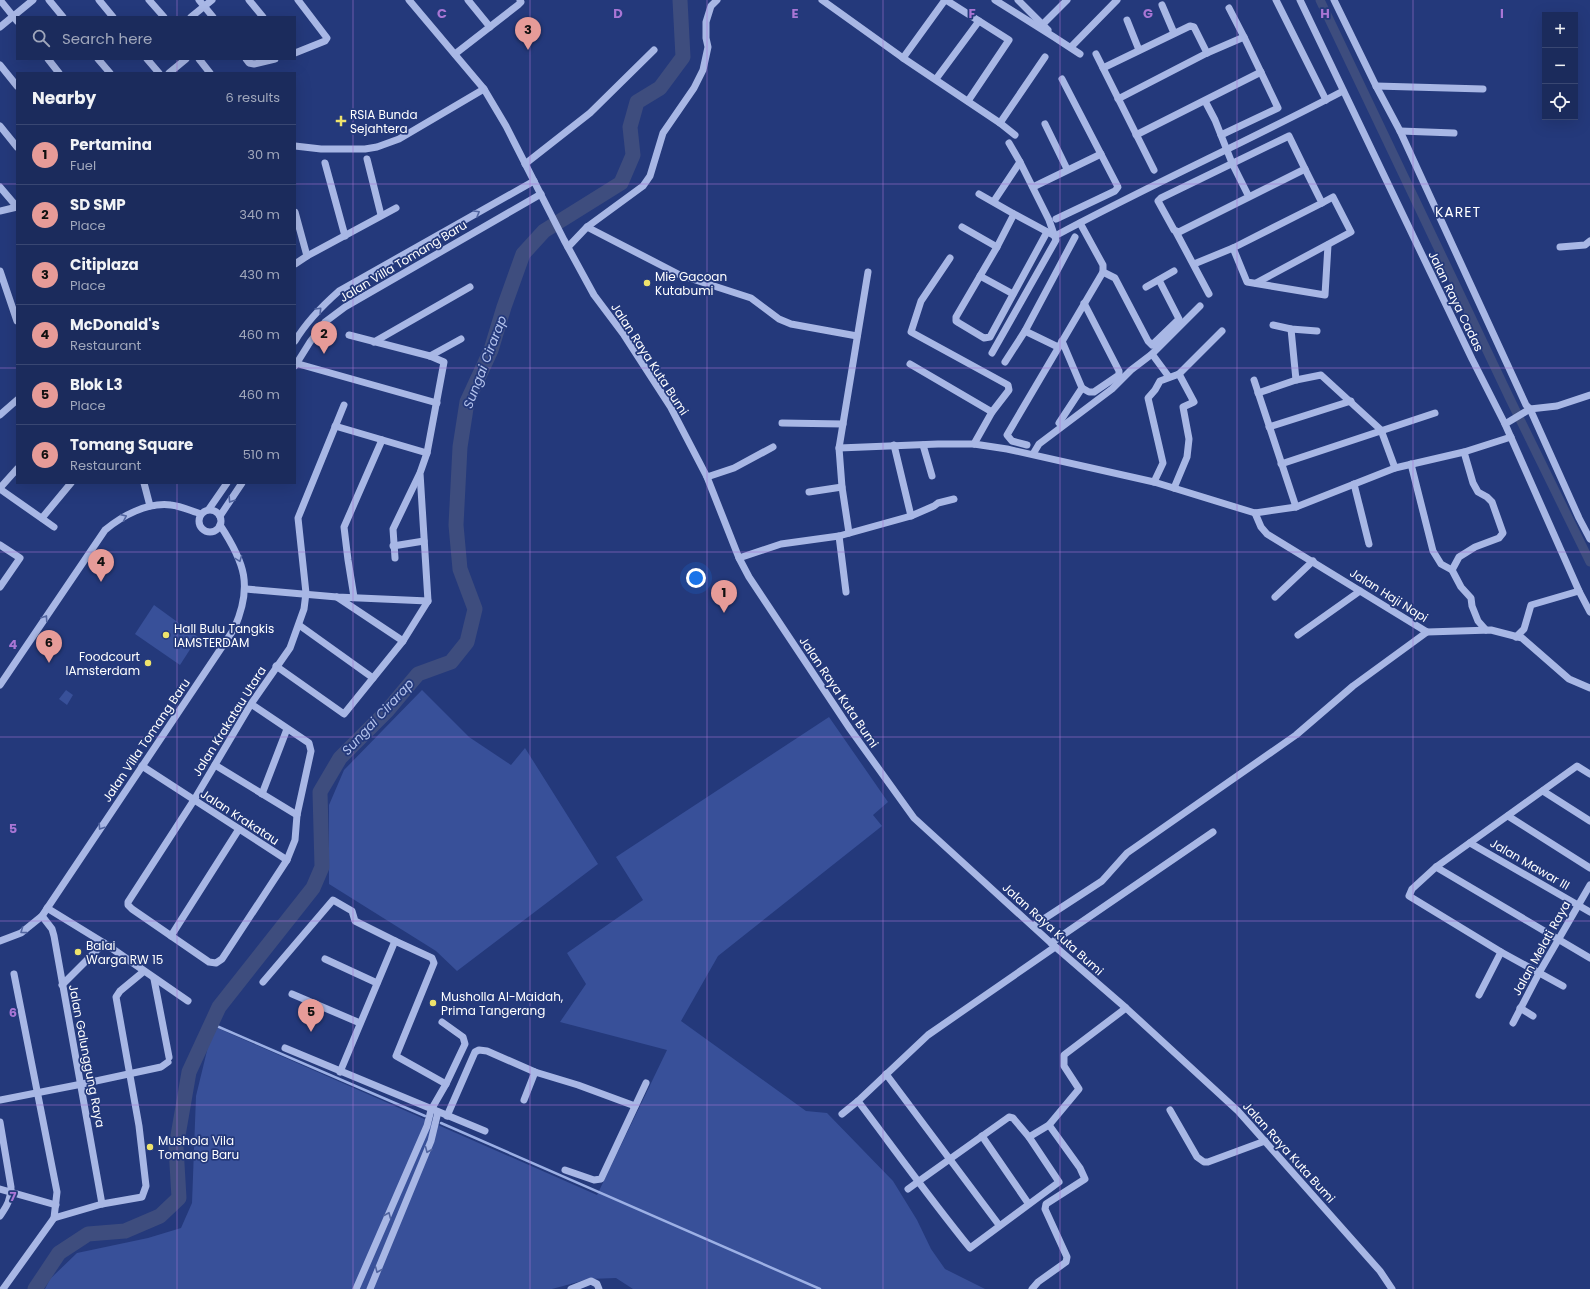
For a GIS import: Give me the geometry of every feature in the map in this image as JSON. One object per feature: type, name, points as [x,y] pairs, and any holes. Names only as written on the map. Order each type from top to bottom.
[{"type":"street","points":[[0,0],[15,19],[0,27]]},
{"type":"street","points":[[18,16],[33,0]]},
{"type":"street","points":[[49,0],[63,16]]},
{"type":"street","points":[[99,0],[112,16]]},
{"type":"street","points":[[150,0],[163,16]]},
{"type":"street","points":[[199,0],[211,16]]},
{"type":"street","points":[[192,16],[212,0]]},
{"type":"street","points":[[249,0],[262,16]]},
{"type":"street","points":[[296,53],[327,38],[298,0]]},
{"type":"street","name":"Jalan Raya Kuta Bumi","points":[[409,0],[484,90],[506,126],[540,194],[594,295],[624,335],[670,406],[707,477],[739,558],[749,577],[837,710],[914,818],[1053,945],[1126,1008],[1238,1111],[1380,1271],[1392,1289]]},
{"type":"street","points":[[468,0],[490,27]]},
{"type":"street","points":[[455,54],[518,5],[521,2],[520,0]]},
{"type":"street","points":[[566,243],[643,186],[650,176],[663,133],[694,88],[703,70],[708,47],[706,38],[706,22],[711,6],[717,0]]},
{"type":"street","points":[[822,0],[903,58],[1000,123],[1015,135]]},
{"type":"street","points":[[903,58],[946,0],[1009,40],[968,101]]},
{"type":"street","points":[[995,0],[1080,54]]},
{"type":"street","points":[[1018,0],[1054,37]]},
{"type":"street","points":[[1043,24],[1067,0]]},
{"type":"street","points":[[1070,47],[1117,0]]},
{"type":"street","points":[[1276,0],[1326,100]]},
{"type":"street","name":"Jalan Raya Cadas","points":[[1300,0],[1472,360],[1506,423],[1579,591],[1590,612]]},
{"type":"street","points":[[1334,0],[1400,131],[1528,410],[1590,539]]},
{"type":"street","points":[[1162,5],[1174,33]]},
{"type":"street","points":[[1221,135],[1278,108],[1229,8]]},
{"type":"street","points":[[1127,20],[1139,50]]},
{"type":"street","points":[[936,79],[979,21]]},
{"type":"street","points":[[1103,68],[1174,33],[1192,26],[1207,53]]},
{"type":"street","points":[[1118,99],[1207,53],[1244,37]]},
{"type":"street","points":[[525,164],[590,113],[654,50]]},
{"type":"street","points":[[1096,54],[1154,170]]},
{"type":"street","points":[[1000,123],[1045,57]]},
{"type":"street","points":[[49,60],[58,72]]},
{"type":"street","points":[[99,60],[109,72]]},
{"type":"street","points":[[148,60],[158,72]]},
{"type":"street","points":[[171,72],[185,60]]},
{"type":"street","points":[[200,60],[209,72]]},
{"type":"street","points":[[247,60],[249,63],[254,64],[272,60]]},
{"type":"street","points":[[0,65],[16,85]]},
{"type":"street","points":[[1136,135],[1261,72]]},
{"type":"street","points":[[1056,219],[1118,189],[1102,154],[1062,80]]},
{"type":"street","points":[[1376,86],[1483,89]]},
{"type":"street","points":[[296,146],[321,150],[365,149],[377,147],[399,139],[484,90]]},
{"type":"street","points":[[1055,236],[1343,91]]},
{"type":"street","points":[[1205,101],[1221,135],[1232,164],[1249,198]]},
{"type":"street","points":[[1045,124],[1067,169]]},
{"type":"street","points":[[0,126],[16,146]]},
{"type":"street","points":[[1400,131],[1454,133]]},
{"type":"street","points":[[1209,294],[1194,264],[1158,201],[1159,199],[1289,136],[1322,203]]},
{"type":"street","points":[[992,353],[1056,240],[1033,188],[1009,143]]},
{"type":"street","points":[[1033,188],[1067,169],[1102,154]]},
{"type":"street","points":[[367,159],[381,215]]},
{"type":"street","points":[[324,162],[345,236]]},
{"type":"street","points":[[994,201],[1020,162]]},
{"type":"street","points":[[1176,232],[1179,232],[1249,198],[1305,169]]},
{"type":"street","name":"Jalan Villa Tomang Baru","points":[[296,338],[301,330],[319,309],[339,291],[534,181]]},
{"type":"street","points":[[0,187],[14,198]]},
{"type":"street","name":"Jalan Villa Tomang Baru","points":[[296,363],[326,322],[345,307],[540,194]]},
{"type":"street","points":[[979,194],[1055,236]]},
{"type":"street","points":[[1194,264],[1233,248],[1334,197],[1351,232],[1256,284]]},
{"type":"street","points":[[498,201],[505,214]]},
{"type":"street","points":[[0,211],[16,207]]},
{"type":"street","points":[[296,263],[396,208]]},
{"type":"street","points":[[1014,214],[997,247],[956,317],[956,321],[984,338],[990,337],[1047,232]]},
{"type":"street","points":[[296,216],[307,256]]},
{"type":"street","points":[[1027,445],[1012,441],[1007,435],[1103,272],[1104,265],[1080,223]]},
{"type":"street","points":[[587,227],[680,275],[751,298],[779,319],[791,324],[857,336]]},
{"type":"street","points":[[962,227],[997,247]]},
{"type":"street","points":[[1005,362],[1025,331],[1075,237]]},
{"type":"street","points":[[1560,247],[1581,246],[1590,241]]},
{"type":"street","points":[[1233,248],[1247,282],[1325,295],[1328,245]]},
{"type":"street","points":[[950,258],[921,301],[911,332],[1008,385],[1009,390],[992,412],[974,444]]},
{"type":"street","points":[[0,271],[16,318]]},
{"type":"street","points":[[1146,288],[1174,271]]},
{"type":"street","points":[[849,533],[842,487],[840,448],[868,272]]},
{"type":"street","points":[[1103,272],[1115,278],[1148,341],[1152,345],[1179,319],[1159,280]]},
{"type":"street","points":[[980,276],[1013,294]]},
{"type":"street","points":[[374,342],[470,287]]},
{"type":"street","points":[[1062,341],[1082,388],[1089,392],[1094,392],[1119,375],[1120,372],[1084,302]]},
{"type":"street","points":[[1033,454],[1039,444],[1112,389],[1131,370],[1152,354],[1200,306]]},
{"type":"street","points":[[1273,325],[1291,329],[1317,331]]},
{"type":"street","points":[[1291,329],[1296,380]]},
{"type":"street","points":[[1025,331],[1058,347]]},
{"type":"street","points":[[1154,482],[1163,463],[1148,398],[1160,381],[1179,374],[1222,331]]},
{"type":"street","points":[[349,335],[430,356],[442,360],[445,364],[427,453],[420,473],[393,529],[395,558]]},
{"type":"street","points":[[430,356],[461,340]]},
{"type":"street","points":[[1152,354],[1169,377]]},
{"type":"street","points":[[296,364],[437,403]]},
{"type":"street","points":[[910,364],[992,412]]},
{"type":"street","points":[[1174,488],[1187,457],[1189,439],[1183,407],[1194,402],[1179,374]]},
{"type":"street","points":[[1258,393],[1296,380],[1321,375],[1381,430],[1395,468]]},
{"type":"street","points":[[1254,380],[1296,507]]},
{"type":"street","points":[[1059,423],[1082,388]]},
{"type":"street","points":[[1506,423],[1528,410],[1557,406],[1590,395]]},
{"type":"street","points":[[0,415],[16,401]]},
{"type":"street","points":[[1269,427],[1351,401]]},
{"type":"street","name":"Jalan Krakatau Utara","points":[[171,936],[128,905],[128,902],[194,800],[251,704],[276,666],[290,648],[304,609],[306,594],[298,518],[344,405]]},
{"type":"street","points":[[1281,464],[1435,413]]},
{"type":"street","points":[[782,422],[843,424]]},
{"type":"street","points":[[335,426],[427,453]]},
{"type":"street","points":[[840,448],[894,445],[974,444],[1007,449],[1154,482],[1255,513],[1296,507],[1395,468],[1464,452],[1511,437]]},
{"type":"street","points":[[354,597],[344,527],[382,440]]},
{"type":"street","points":[[894,445],[911,516]]},
{"type":"street","points":[[924,445],[932,476]]},
{"type":"street","points":[[707,477],[734,468],[773,447]]},
{"type":"street","points":[[1452,570],[1459,557],[1475,547],[1499,538],[1503,533],[1492,502],[1478,492],[1473,483],[1464,452]]},
{"type":"street","points":[[1411,464],[1433,551],[1441,564],[1452,570],[1461,587],[1471,598],[1472,606],[1478,621],[1486,630]]},
{"type":"street","points":[[16,470],[0,488],[54,527]]},
{"type":"street","points":[[276,666],[344,714],[403,641],[428,601],[420,473]]},
{"type":"street","points":[[42,518],[70,484]]},
{"type":"street","points":[[144,484],[150,506]]},
{"type":"street","points":[[226,484],[209,509],[201,514],[199,523],[203,529],[210,532],[214,531],[220,525],[220,516],[241,484]]},
{"type":"street","points":[[1354,484],[1369,544]]},
{"type":"street","points":[[809,492],[842,487]]},
{"type":"street","points":[[739,558],[782,544],[839,536],[911,516],[938,503],[954,499]]},
{"type":"street","points":[[0,685],[105,530],[117,520],[150,506],[170,505],[201,514]]},
{"type":"street","points":[[209,509],[214,510],[220,516]]},
{"type":"street","name":"Jalan Haji Napi","points":[[1255,513],[1261,528],[1267,534],[1427,632],[1491,630],[1522,638],[1569,679],[1590,688]]},
{"type":"street","name":"Jalan Villa Tomang Baru","points":[[0,941],[21,933],[42,916],[234,629],[240,616],[246,589],[242,566],[234,546],[220,525]]},
{"type":"street","points":[[839,536],[846,592]]},
{"type":"street","points":[[393,546],[424,541]]},
{"type":"street","points":[[0,545],[20,558],[0,588]]},
{"type":"street","points":[[1275,597],[1313,561]]},
{"type":"street","points":[[246,589],[337,597],[428,601]]},
{"type":"street","points":[[1298,635],[1360,590]]},
{"type":"street","points":[[1516,637],[1524,629],[1531,605],[1579,591]]},
{"type":"street","points":[[337,597],[403,641]]},
{"type":"street","points":[[299,625],[373,678]]},
{"type":"street","points":[[1033,926],[1102,881],[1127,853],[1296,735],[1348,690],[1427,632]]},
{"type":"street","points":[[239,829],[171,936],[209,962],[216,963],[222,959],[287,860],[295,840],[297,815],[311,751],[309,743],[251,704]]},
{"type":"street","points":[[262,794],[287,729]]},
{"type":"street","points":[[215,765],[297,815]]},
{"type":"street","name":"Jalan Krakatau","points":[[142,766],[287,860]]},
{"type":"street","points":[[1563,986],[1501,952],[1409,896],[1412,889],[1436,867],[1543,792],[1577,766],[1590,774]]},
{"type":"street","points":[[1543,792],[1590,821]]},
{"type":"street","points":[[1508,816],[1590,868]]},
{"type":"street","points":[[842,1114],[928,1036],[1212,832]]},
{"type":"street","name":"Jalan Mawar III","points":[[1470,843],[1590,912]]},
{"type":"street","points":[[1436,867],[1590,958]]},
{"type":"street","name":"Jalan Melati Raya","points":[[1513,1023],[1539,973],[1590,885]]},
{"type":"street","points":[[263,982],[333,900],[352,911],[355,921],[432,958],[434,963],[396,1056],[446,1084]]},
{"type":"street","points":[[47,908],[104,943],[143,972],[188,1002]]},
{"type":"street","name":"Jalan Galunggung Raya","points":[[42,916],[52,929],[82,1084],[102,1204]]},
{"type":"street","points":[[340,1072],[395,941]]},
{"type":"street","points":[[62,985],[104,943]]},
{"type":"street","points":[[1479,995],[1501,952]]},
{"type":"street","points":[[325,959],[377,983]]},
{"type":"street","points":[[54,1218],[102,1204],[142,1197],[146,1186],[139,1126],[116,997],[143,972]]},
{"type":"street","points":[[3,1289],[54,1218],[57,1192],[36,1093],[14,974]]},
{"type":"street","points":[[0,1100],[161,1067],[168,1059],[154,979]]},
{"type":"street","points":[[292,994],[360,1023]]},
{"type":"street","points":[[1029,1137],[1048,1124],[1079,1089],[1064,1066],[1064,1055],[1126,1008]]},
{"type":"street","points":[[1520,1008],[1533,1016]]},
{"type":"street","points":[[356,1289],[427,1126],[465,1044],[463,1037],[442,1022]]},
{"type":"street","points":[[285,1048],[485,1131]]},
{"type":"street","points":[[447,1116],[475,1052],[479,1050],[487,1051],[535,1072],[578,1085],[635,1106]]},
{"type":"street","points":[[524,1100],[535,1072]]},
{"type":"street","points":[[886,1074],[999,1225]]},
{"type":"street","points":[[565,1170],[594,1180],[601,1179],[646,1083]]},
{"type":"street","points":[[858,1101],[919,1181],[970,1248],[1028,1203],[1059,1182],[1029,1137],[1011,1117],[982,1136],[919,1181],[908,1189]]},
{"type":"street","points":[[1170,1110],[1197,1157],[1204,1162],[1208,1162],[1264,1141]]},
{"type":"street","points":[[370,1289],[431,1141],[435,1111]]},
{"type":"street","points":[[0,1122],[10,1176],[11,1191],[8,1205],[0,1216]]},
{"type":"street","points":[[1032,1289],[1038,1282],[1066,1262],[1067,1257],[1045,1208],[1046,1204],[1085,1179],[1080,1168],[1048,1124]]},
{"type":"street","points":[[982,1136],[1028,1203]]},
{"type":"street","points":[[0,1189],[56,1205]]},
{"type":"street","points":[[571,1289],[591,1282],[597,1284],[599,1289]]},
{"type":"shaded area","name":"Hall Bulu Tangkis IAMSTERDAM","points":[[154,605],[198,637],[180,665],[135,634]]},
{"type":"shaded area","points":[[66,690],[73,695],[67,705],[59,699]]},
{"type":"shaded area","points":[[422,690],[469,737],[511,765],[525,748],[598,864],[457,971],[436,951],[329,884],[329,805],[344,770]]},
{"type":"shaded area","points":[[829,717],[888,802],[873,815],[882,826],[718,956],[681,1021],[806,1111],[827,1113],[893,1181],[917,1220],[931,1249],[945,1269],[985,1289],[633,1289],[616,1278],[589,1279],[552,1289],[45,1289],[50,1279],[77,1253],[148,1238],[181,1228],[192,1203],[196,1096],[213,1026],[597,1195],[667,1050],[560,1022],[586,984],[567,953],[643,900],[616,857]]},
{"type":"waterway","name":"Sungai Cirarap","points":[[35,1289],[59,1253],[88,1234],[125,1231],[160,1216],[179,1198],[176,1147],[189,1072],[219,1007],[313,888],[322,867],[320,792],[340,758],[387,711],[418,674],[451,662],[467,642],[475,609],[460,569],[456,525],[460,447],[467,402],[491,350],[504,307],[523,254],[544,231],[621,183],[633,155],[630,127],[637,102],[660,88],[683,57],[680,0]]},
{"type":"waterway","points":[[1320,0],[1510,399],[1590,562]]},
{"type":"waterway","points":[[212,1024],[425,1116]]},
{"type":"waterway","points":[[441,1123],[820,1289]]},
{"type":"place","name":"Citiplaza","points":[[528,50]]},
{"type":"place","name":"RSIA Bunda Sejahtera","points":[[341,121]]},
{"type":"place","name":"Mie Gacoan Kutabumi","points":[[647,283]]},
{"type":"place","name":"SD SMP","points":[[324,354]]},
{"type":"place","name":"McDonald's","points":[[101,582]]},
{"type":"place","name":"Pertamina","points":[[724,613]]},
{"type":"place","name":"Hall Bulu Tangkis IAMSTERDAM","points":[[166,635]]},
{"type":"place","name":"Tomang Square","points":[[49,663]]},
{"type":"place","name":"Foodcourt IAmsterdam","points":[[148,663]]},
{"type":"place","name":"Balai Warga RW 15","points":[[78,952]]},
{"type":"place","name":"Musholla Al-Maidah, Prima Tangerang","points":[[433,1003]]},
{"type":"place","name":"Blok L3","points":[[311,1032]]},
{"type":"place","name":"Mushola Vila Tomang Baru","points":[[150,1147]]},
{"type":"district","name":"KARET","points":[[1458,212]]}]
